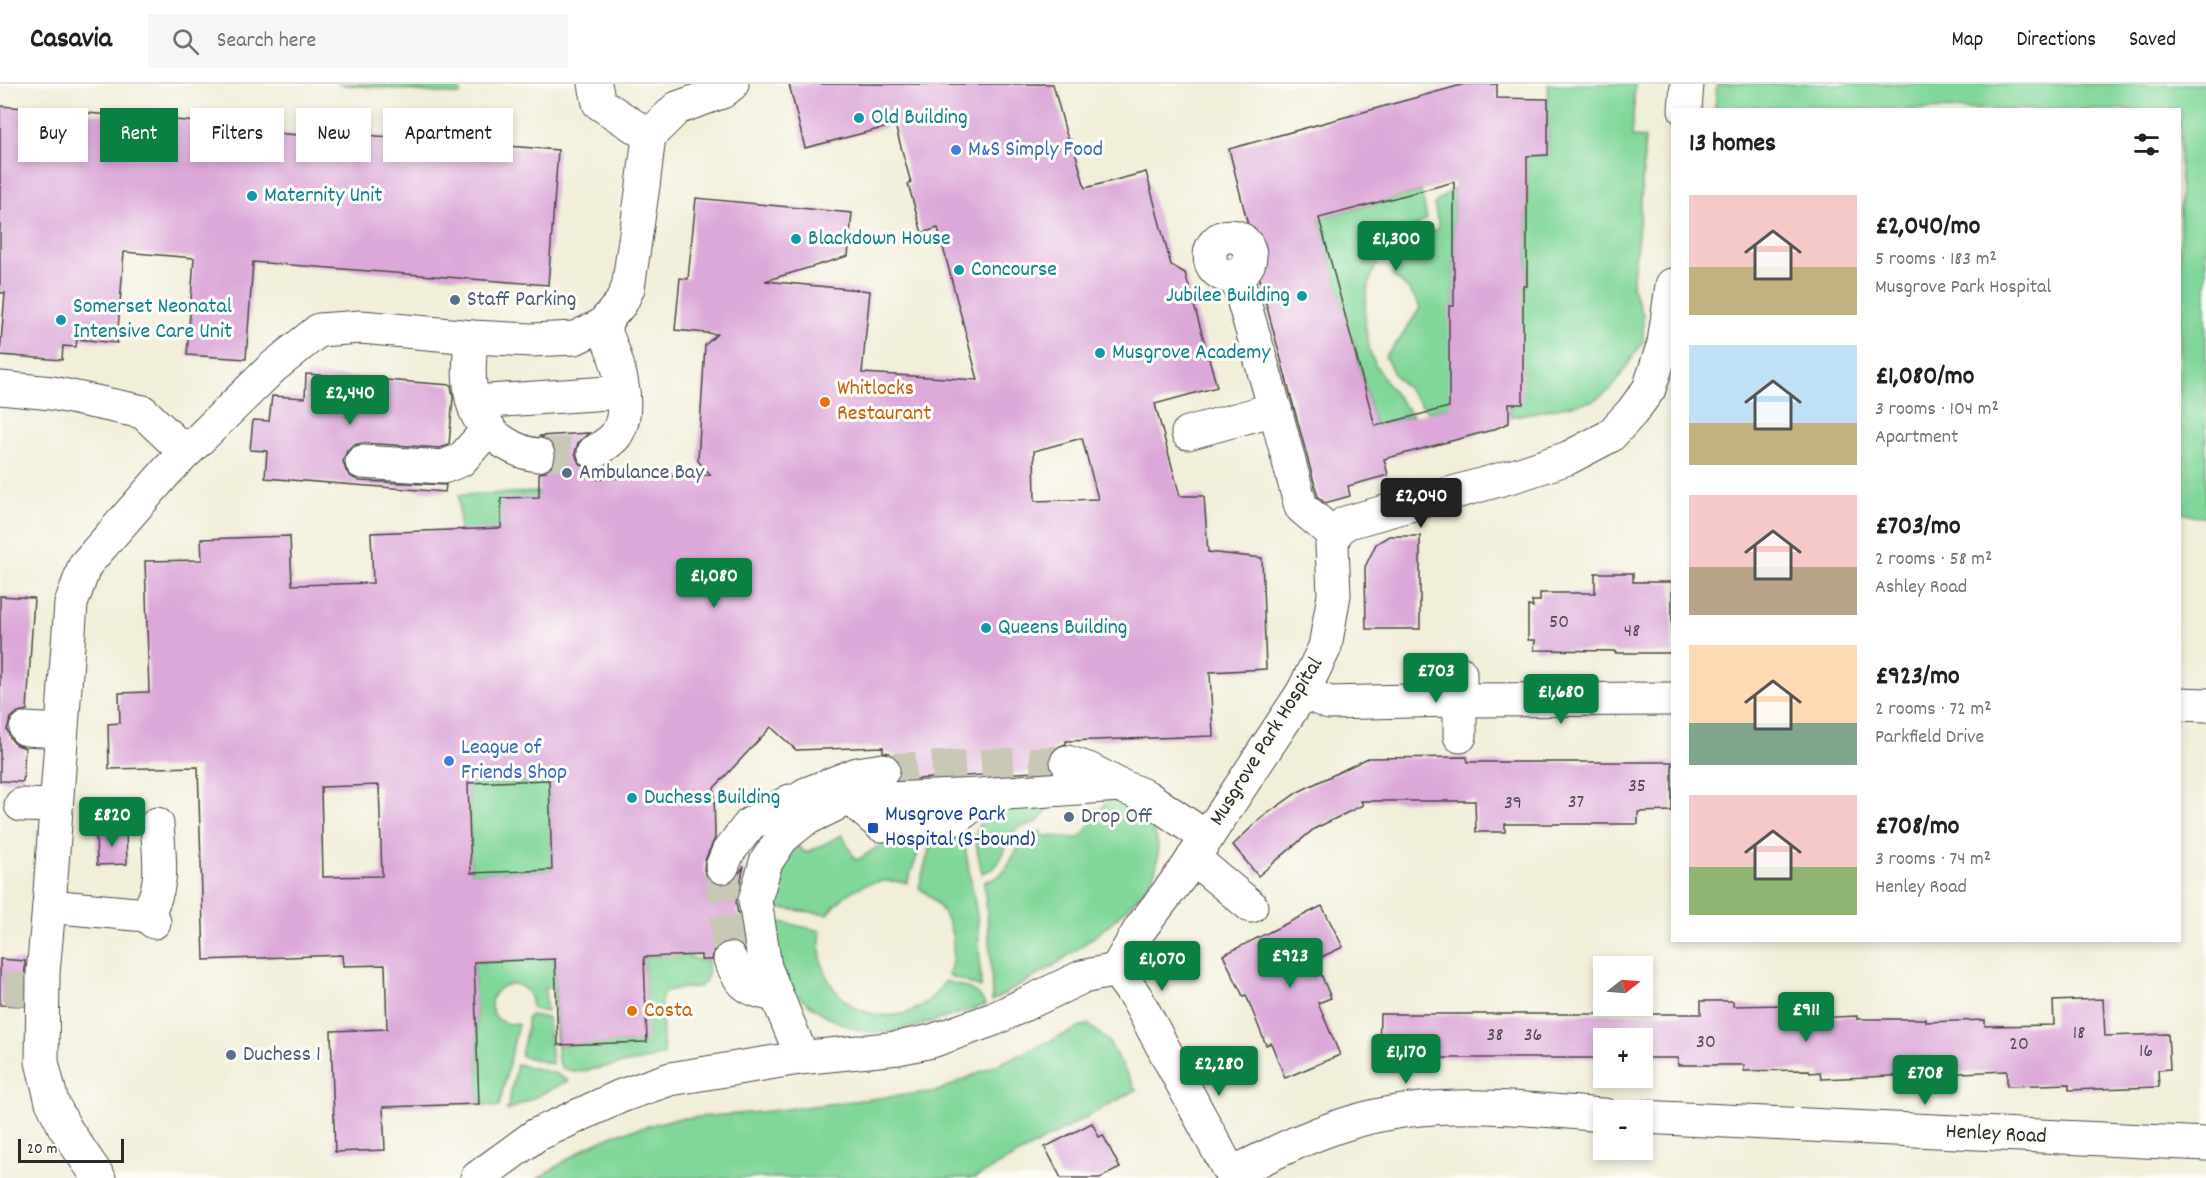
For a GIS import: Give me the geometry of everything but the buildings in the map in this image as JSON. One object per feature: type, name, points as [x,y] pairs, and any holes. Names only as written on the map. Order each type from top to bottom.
[{"type":"street","points":[[595,84],[599,103],[648,136]]},
{"type":"street","points":[[99,1178],[65,1128],[52,1102],[42,1062],[34,954],[49,906],[71,604],[85,565],[185,452],[272,368],[319,330],[361,327],[472,337],[553,340],[575,338],[602,325],[621,303],[628,288],[644,186],[648,136],[676,108],[722,92],[732,84]]},
{"type":"street","points":[[1685,108],[1687,84]]},
{"type":"street","points":[[1236,275],[1301,507],[1334,535],[1345,523],[1520,474],[1568,458],[1610,436],[1632,412],[1649,388],[1664,343],[1671,292]]},
{"type":"street","points":[[594,452],[616,435],[624,419],[614,349],[602,325]]},
{"type":"street","points":[[472,337],[469,354],[470,376],[481,415],[510,448],[524,454],[538,455]]},
{"type":"street","points":[[0,388],[52,393],[143,412],[185,452]]},
{"type":"street","points":[[481,415],[622,393]]},
{"type":"street","points":[[1188,433],[1275,409]]},
{"type":"street","points":[[362,462],[443,467],[461,460],[481,415]]},
{"type":"street","name":"Musgrove Park Hospital","points":[[1116,970],[1140,929],[1200,848],[1304,692],[1326,646],[1335,595],[1332,545],[1334,535]]},
{"type":"street","points":[[1304,692],[1329,703],[1458,691],[1671,699]]},
{"type":"street","points":[[1458,691],[1460,736]]},
{"type":"street","points":[[2181,704],[2206,705]]},
{"type":"street","points":[[26,729],[61,731]]},
{"type":"street","points":[[1067,762],[1088,769],[1147,797],[1200,848],[1251,906]]},
{"type":"street","points":[[722,867],[728,852],[750,824],[790,801],[837,781],[879,771],[857,783],[842,802],[804,820],[782,838],[766,862],[755,900],[765,967],[798,1047],[799,1058]]},
{"type":"street","points":[[790,801],[842,802],[882,825],[954,819],[980,795],[1119,785]]},
{"type":"street","points":[[21,805],[56,806]]},
{"type":"street","points":[[49,906],[150,918],[160,880],[157,824]]},
{"type":"street","points":[[730,959],[737,974],[748,988],[775,995]]},
{"type":"street","points":[[477,1178],[536,1135],[621,1096],[670,1079],[799,1058],[898,1048],[932,1041],[994,1019],[1082,977],[1116,970],[1136,997],[1232,1176],[1329,1130],[1370,1117],[1453,1106],[1593,1114]]},
{"type":"street","points":[[20,1006],[19,1041],[21,1048],[33,1060],[42,1062]]},
{"type":"street","name":"Henley Road","points":[[1653,1118],[2206,1144]]},
{"type":"green space","points":[[338,84],[460,84],[460,95]]},
{"type":"green space","points":[[1548,84],[1635,84],[1632,137],[1645,138],[1632,287],[1643,315],[1643,342],[1611,389],[1593,401],[1509,417],[1516,286],[1527,286],[1527,164],[1520,156],[1548,155]]},
{"type":"green space","points":[[1717,84],[2206,84],[2206,518],[2181,512],[2181,108],[1715,108]]},
{"type":"green space","points":[[1454,188],[1454,306],[1449,407],[1428,412],[1394,374],[1385,356],[1400,339],[1420,308],[1412,294],[1392,275],[1405,254],[1439,227],[1434,204]]},
{"type":"green space","points":[[1421,191],[1427,219],[1401,236],[1384,253],[1368,286],[1365,311],[1365,324],[1372,357],[1386,382],[1413,416],[1375,426],[1353,341],[1347,341],[1346,320],[1319,218]]},
{"type":"green space","points":[[539,492],[542,577],[461,580],[459,495]]},
{"type":"green space","points":[[549,780],[552,870],[471,873],[468,783]]},
{"type":"green space","points":[[1116,800],[1139,813],[1154,831],[1158,857],[1151,880],[1129,906],[1085,944],[1040,974],[992,1001],[984,882],[996,878],[1006,869],[1022,841],[1040,831],[1044,836],[1080,838],[1107,801]]},
{"type":"green space","points":[[1045,806],[1047,811],[1040,819],[1021,827],[1011,836],[996,866],[982,873],[976,841],[978,828],[983,819],[1000,809]]},
{"type":"green space","points":[[842,835],[856,861],[885,842],[924,838],[907,883],[883,881],[862,886],[844,897],[828,914],[768,907],[771,886],[793,842],[806,853]]},
{"type":"green space","points":[[963,836],[978,921],[981,988],[948,975],[953,950],[950,926],[938,905],[919,888],[932,838]]},
{"type":"green space","points":[[769,922],[781,922],[821,931],[821,958],[829,981],[844,999],[863,1011],[884,1016],[906,1013],[927,1002],[945,981],[963,986],[979,995],[985,1005],[927,1023],[895,1030],[869,1032],[847,1026],[814,1008],[790,987],[779,965]]},
{"type":"green space","points":[[686,955],[701,961],[708,960],[708,973],[701,986],[679,988],[663,994],[661,1001],[664,1055],[649,1059],[578,1072],[562,1068],[558,1061],[553,988],[545,988],[547,1012],[532,1009],[529,995],[522,987],[514,984],[497,990],[492,998],[491,1007],[496,1017],[506,1024],[518,1024],[499,1107],[479,1104],[474,962],[555,959],[558,1045],[646,1042],[644,957]]},
{"type":"green space","points":[[530,1015],[548,1018],[552,1064],[521,1056],[527,1019]]},
{"type":"green space","points":[[1088,1024],[1108,1041],[1136,1090],[975,1178],[539,1178],[587,1147],[613,1135],[674,1119],[761,1112],[938,1091]]},
{"type":"green space","points":[[517,1064],[557,1074],[568,1081],[507,1111]]},
{"type":"tunnel","points":[[538,455],[594,452]]},
{"type":"tunnel","points":[[883,770],[1067,762]]},
{"type":"tunnel","points":[[722,867],[730,959]]},
{"type":"tunnel","points":[[20,1006],[23,961]]},
{"type":"place","name":"Old Building","points":[[859,118]]},
{"type":"place","name":"M&S Simply Food","points":[[956,150]]},
{"type":"place","name":"Maternity Unit","points":[[252,196]]},
{"type":"place","name":"Blackdown House","points":[[796,239]]},
{"type":"place","name":"Concourse","points":[[959,270]]},
{"type":"place","name":"Jubilee Building","points":[[1302,296]]},
{"type":"place","name":"Staff Parking","points":[[455,300]]},
{"type":"place","name":"Somerset Neonatal Intensive Care Unit","points":[[61,320]]},
{"type":"place","name":"Musgrove Academy","points":[[1100,353]]},
{"type":"place","name":"Whitlocks Restaurant","points":[[825,402]]},
{"type":"place","name":"Ambulance Bay","points":[[567,473]]},
{"type":"place","name":"Queens Building","points":[[986,628]]},
{"type":"place","name":"League of Friends Shop","points":[[449,761]]},
{"type":"place","name":"Duchess Building","points":[[632,798]]},
{"type":"place","name":"Drop Off","points":[[1069,817]]},
{"type":"place","name":"Musgrove Park Hospital (S-bound)","points":[[873,828]]},
{"type":"place","name":"Costa","points":[[632,1011]]},
{"type":"place","name":"Duchess 1","points":[[231,1055]]}]
